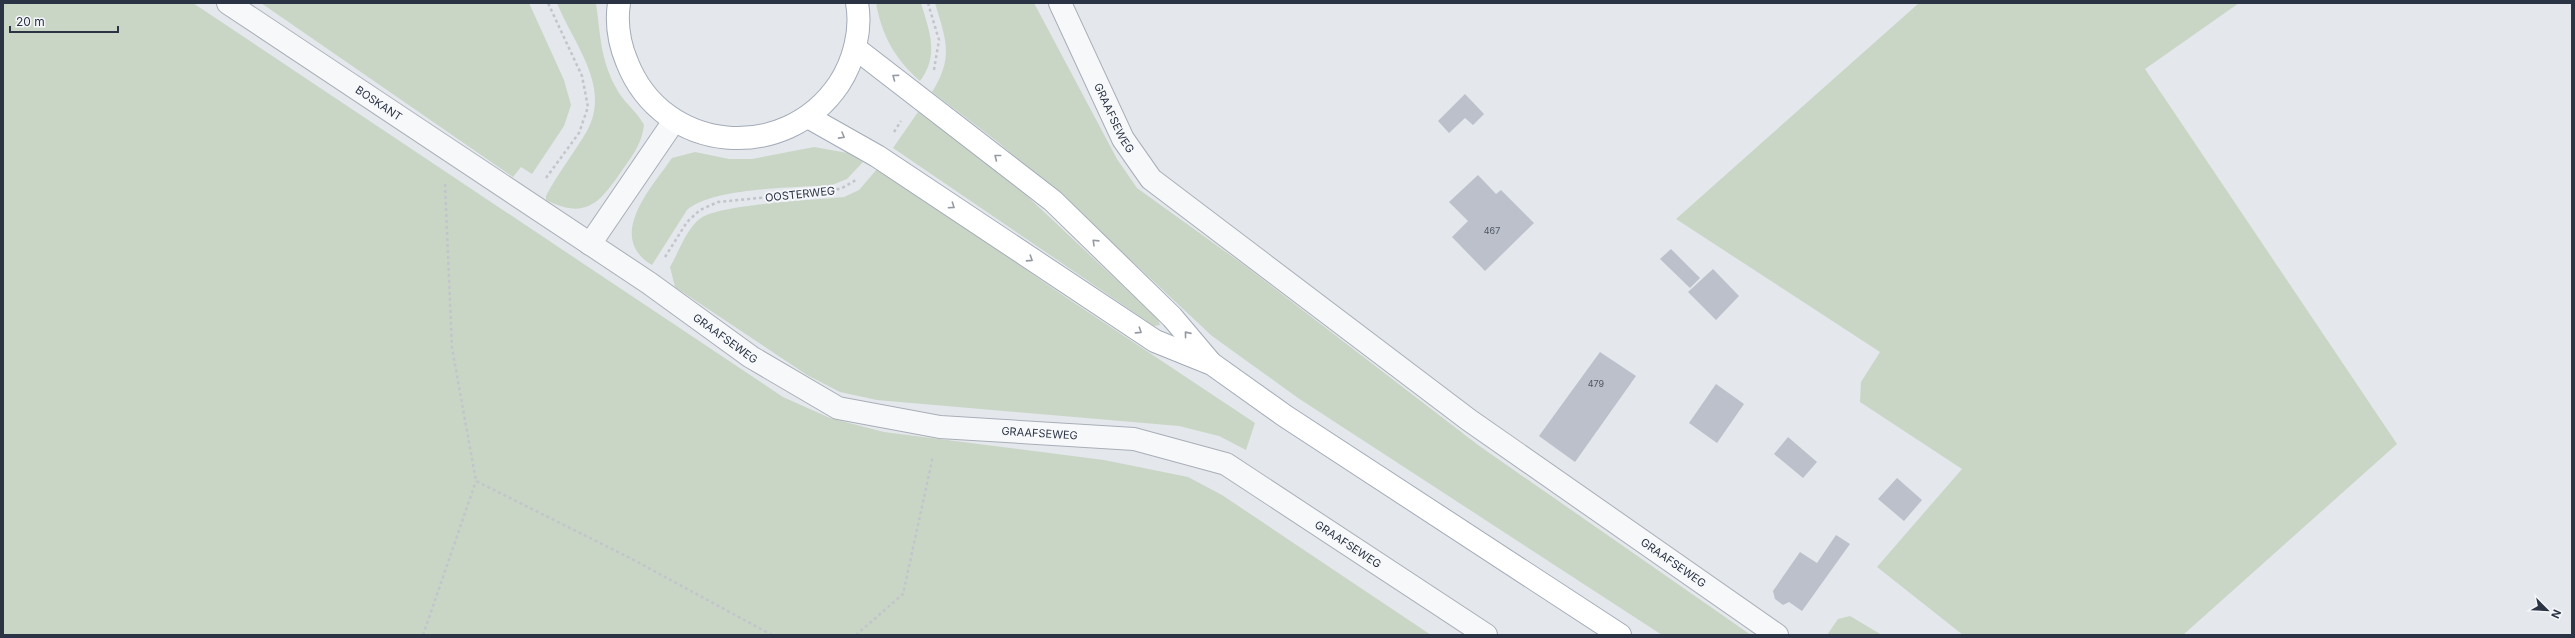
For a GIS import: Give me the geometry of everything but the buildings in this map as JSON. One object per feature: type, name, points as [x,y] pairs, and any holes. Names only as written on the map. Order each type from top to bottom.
[{"type":"main road","points":[[619,3],[617,16],[621,47],[632,76],[650,101],[674,121],[706,135],[742,139],[777,133],[808,117],[829,98],[845,75],[855,48],[859,13],[857,3]]},
{"type":"main road","points":[[855,48],[1053,201],[1172,316],[1212,364]]},
{"type":"main road","points":[[808,117],[877,156],[1155,341],[1212,364],[1291,420],[1620,635]]},
{"type":"street","name":"BOSKANT","points":[[228,3],[590,244]]},
{"type":"street","name":"GRAAFSEWEG","points":[[1060,3],[1123,139],[1140,167],[1151,180],[1469,420],[1777,635]]},
{"type":"street","points":[[590,244],[674,121]]},
{"type":"street","name":"GRAAFSEWEG","points":[[590,244],[751,357],[838,408],[940,427],[1134,439],[1226,464],[1486,635]]},
{"type":"path","points":[[529,202],[579,132],[588,107],[582,76],[548,3]]},
{"type":"path","name":"OOSTERWEG","points":[[649,284],[686,222],[700,210],[718,202],[842,188],[856,180],[877,156],[919,96],[937,64],[939,40],[928,3]]},
{"type":"path","points":[[423,635],[476,482],[452,348],[443,147]]},
{"type":"path","points":[[856,635],[903,594],[940,427]]},
{"type":"path","points":[[476,482],[630,558],[772,635]]},
{"type":"green space","points":[[3,3],[193,3],[783,397],[830,418],[884,432],[1104,460],[1188,477],[1222,495],[1431,635],[3,635]]},
{"type":"green space","points":[[261,3],[529,3],[564,80],[571,105],[564,126],[532,174],[521,167],[513,177]]},
{"type":"green space","points":[[557,3],[596,3],[600,38],[608,70],[619,93],[639,116],[644,125],[641,138],[636,148],[615,180],[600,198],[583,208],[572,209],[546,200],[546,196],[587,131],[594,115],[595,98],[593,82],[587,66]]},
{"type":"green space","points":[[876,3],[921,3],[929,33],[931,52],[930,62],[920,81],[903,64],[891,46],[882,26]]},
{"type":"green space","points":[[935,3],[1034,3],[1117,159],[1137,188],[1244,265],[1478,445],[1751,635],[1662,635],[1298,398],[1212,336],[1073,206],[999,143],[932,92],[939,80],[946,58],[945,38]]},
{"type":"green space","points":[[1919,3],[2239,3],[2145,69],[2397,444],[2183,635],[1963,635],[1877,567],[1962,469],[1860,402],[1861,382],[1880,352],[1676,219]]},
{"type":"green space","points":[[918,112],[974,152],[1026,195],[1158,319],[1160,325],[1154,326],[893,148]]},
{"type":"green space","points":[[814,147],[848,153],[863,162],[847,179],[832,185],[755,190],[715,197],[699,202],[687,210],[652,265],[639,254],[632,241],[632,226],[644,197],[672,158],[695,152],[729,159],[752,159]]},
{"type":"green space","points":[[878,168],[1067,298],[1255,423],[1246,450],[1219,436],[1179,426],[877,400],[840,392],[807,375],[675,287],[670,267],[687,234],[701,218],[712,213],[747,206],[844,197],[859,190]]},
{"type":"green space","points":[[1850,616],[1882,635],[1827,635],[1838,619]]}]
